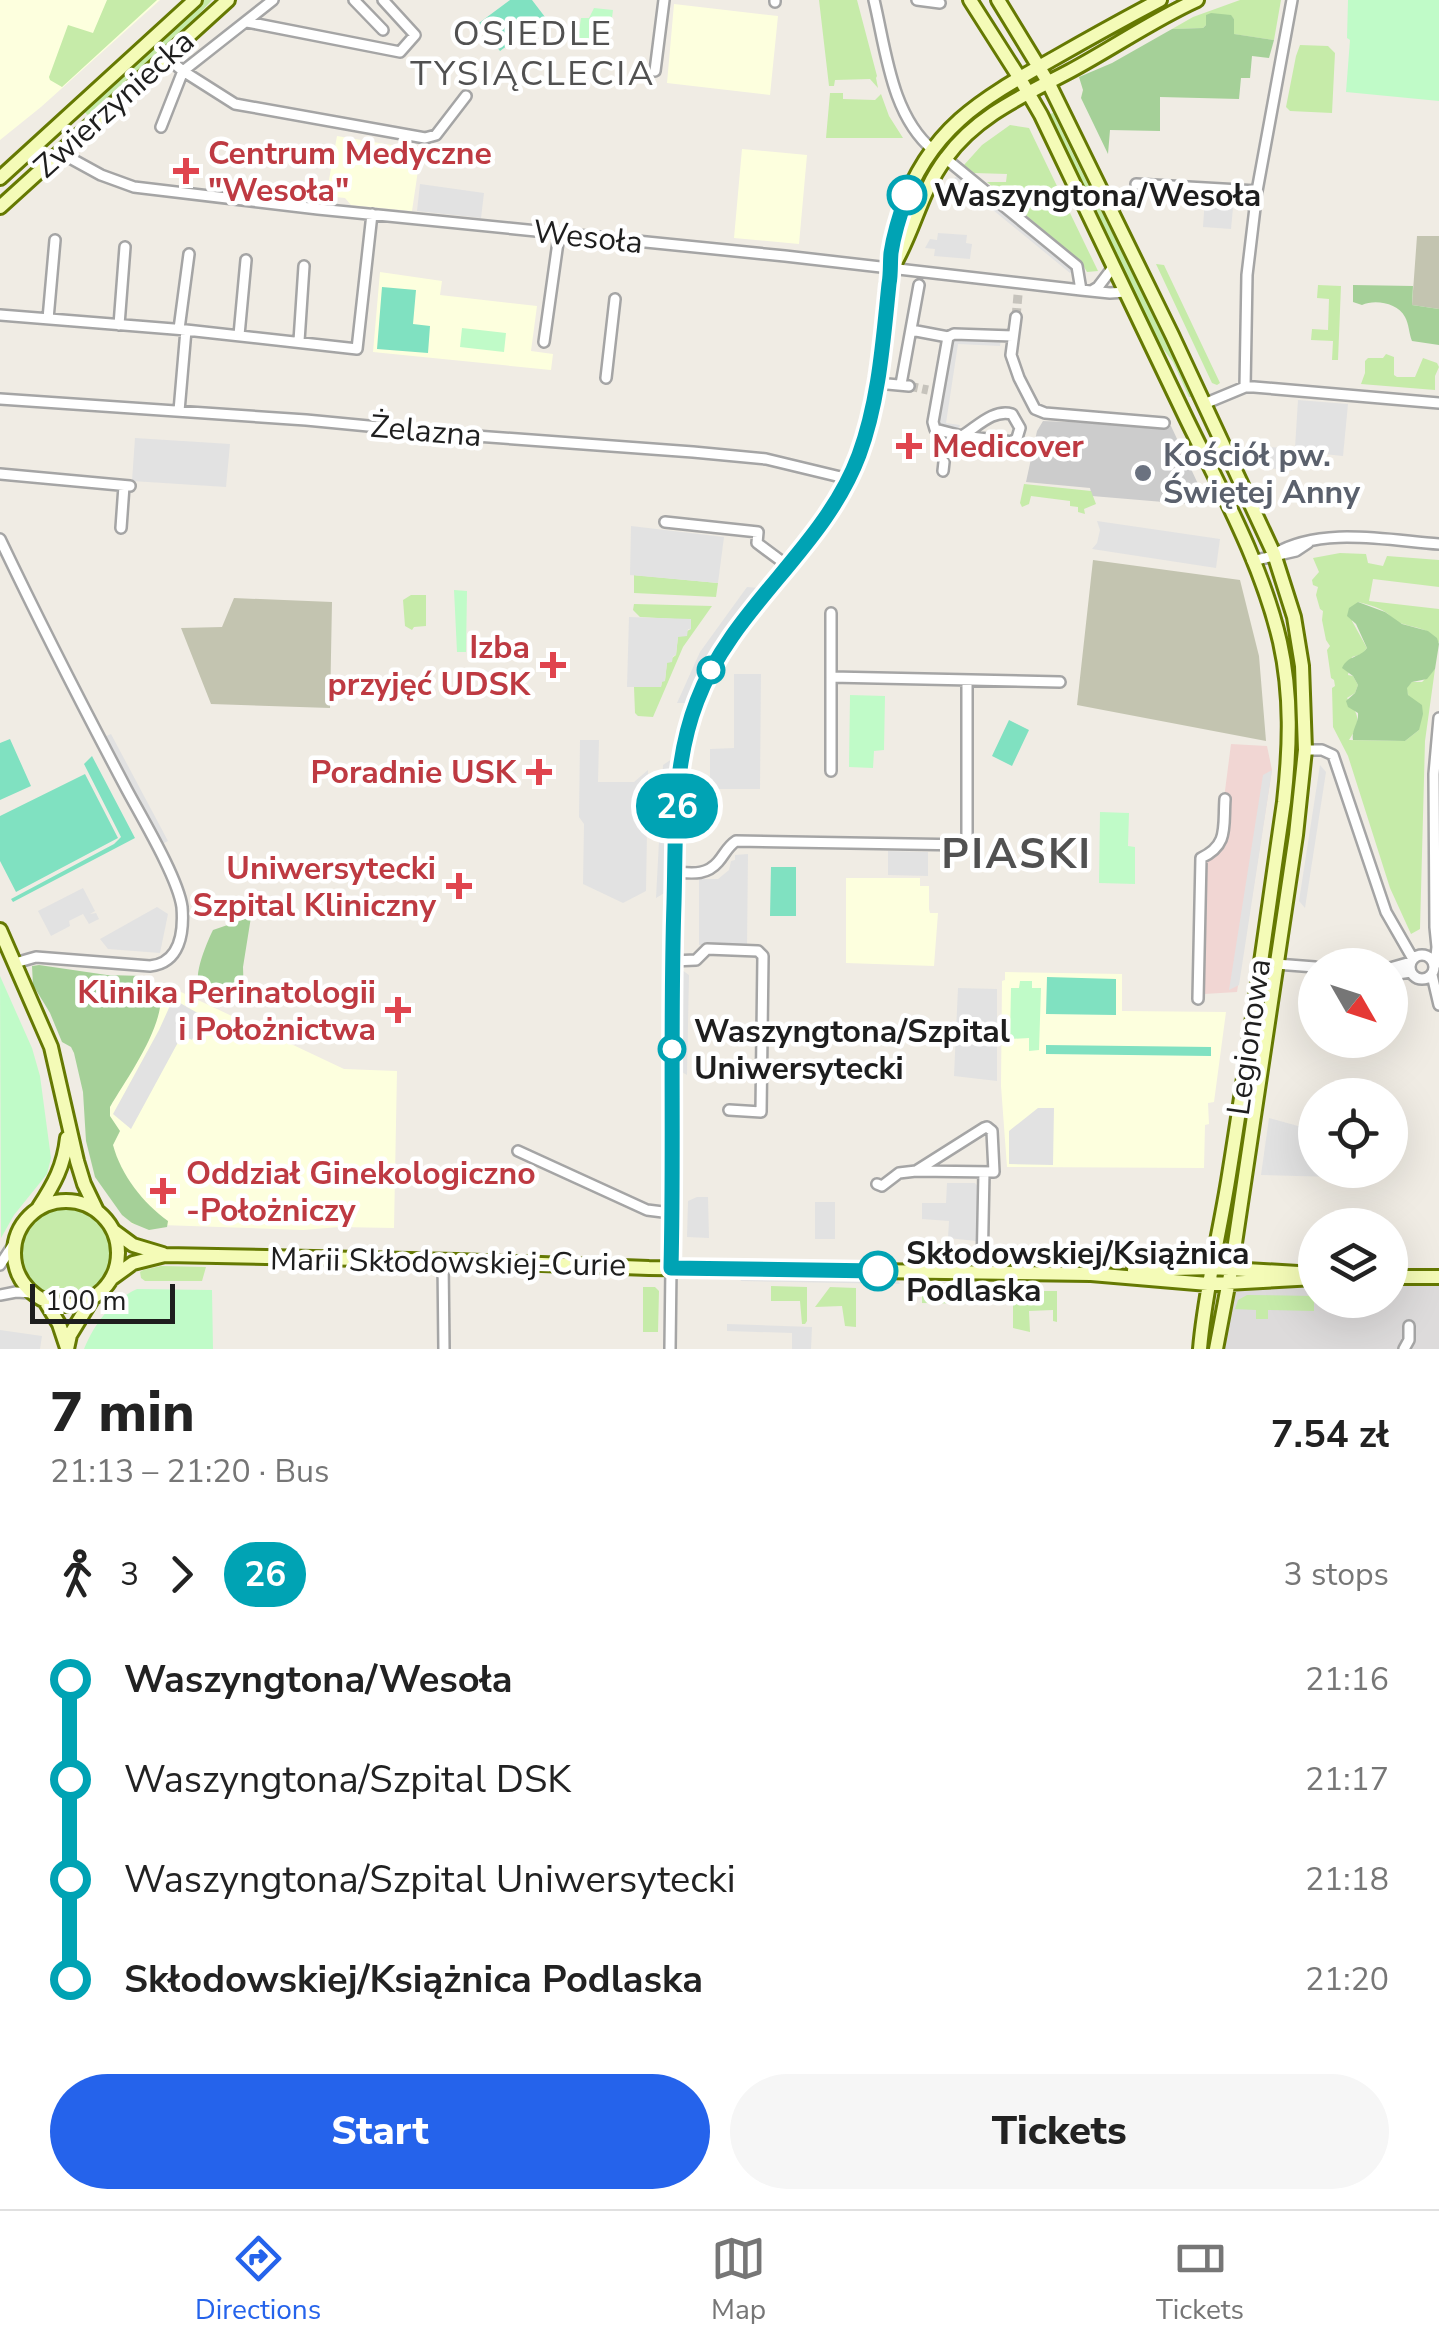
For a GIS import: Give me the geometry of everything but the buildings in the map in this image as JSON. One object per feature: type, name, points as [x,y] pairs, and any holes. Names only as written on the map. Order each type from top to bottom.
[{"type":"street","name":"Zwierzyniecka","points":[[4,173],[195,0]]},
{"type":"street","name":"Zwierzyniecka","points":[[0,207],[228,0]]},
{"type":"street","points":[[161,127],[183,71],[272,0]]},
{"type":"street","points":[[354,0],[383,30]]},
{"type":"street","points":[[247,22],[400,52],[416,35],[384,0]]},
{"type":"street","points":[[655,71],[664,0]]},
{"type":"street","points":[[874,0],[901,105],[919,137],[1077,266],[1086,290],[1098,287],[1114,266]]},
{"type":"street","points":[[917,0],[940,3]]},
{"type":"street","name":"Legionowa","points":[[970,0],[1028,92],[1180,404],[1252,561],[1275,622],[1285,669],[1289,756],[1229,1176],[1204,1300],[1200,1349]]},
{"type":"street","name":"Legionowa","points":[[998,0],[1048,82],[1204,404],[1274,554],[1294,616],[1304,681],[1305,750],[1292,870],[1216,1349]]},
{"type":"street","points":[[670,1349],[675,872],[680,767],[697,700],[731,638],[818,530],[849,478],[865,437],[877,383],[891,270],[939,154],[964,116],[1019,76],[1160,0]]},
{"type":"street","points":[[939,154],[981,121],[1028,92],[1197,0]]},
{"type":"street","points":[[1245,387],[1246,274],[1256,191],[1292,0]]},
{"type":"street","points":[[1112,26],[1110,38],[1118,42]]},
{"type":"street","points":[[166,57],[234,104],[429,139],[466,96]]},
{"type":"street","name":"Wesoła","points":[[55,157],[70,158],[134,187],[784,256],[1019,289],[1126,292]]},
{"type":"street","points":[[1136,184],[1256,191]]},
{"type":"street","points":[[0,315],[182,329],[357,349],[372,214]]},
{"type":"street","points":[[544,342],[560,235]]},
{"type":"street","points":[[48,319],[55,240]]},
{"type":"street","points":[[118,324],[125,247]]},
{"type":"street","points":[[179,411],[189,254]]},
{"type":"street","points":[[239,335],[246,260]]},
{"type":"street","points":[[298,341],[304,266]]},
{"type":"street","points":[[877,383],[905,385],[919,285]]},
{"type":"street","points":[[606,378],[615,299]]},
{"type":"street","points":[[1016,317],[1013,361],[1035,409],[1164,423]]},
{"type":"street","points":[[911,330],[948,337],[954,334],[1016,340]]},
{"type":"street","points":[[948,337],[933,392],[933,426],[947,438],[1013,442],[1018,422],[1012,414],[1003,412],[962,436]]},
{"type":"street","points":[[1180,404],[1197,407],[1245,387],[1439,403]]},
{"type":"street","name":"Żelazna","points":[[0,398],[766,459],[849,478]]},
{"type":"street","points":[[0,474],[128,486],[121,528]]},
{"type":"street","points":[[665,522],[758,532],[757,544],[788,566]]},
{"type":"street","points":[[1252,561],[1296,552],[1310,542],[1335,537],[1439,544]]},
{"type":"street","points":[[0,538],[160,853],[182,906],[180,939],[173,956],[163,964],[36,957],[16,963]]},
{"type":"street","points":[[831,612],[832,770]]},
{"type":"street","points":[[1275,622],[1294,616]]},
{"type":"street","points":[[831,678],[1060,682]]},
{"type":"street","points":[[675,872],[708,870],[736,841],[967,845],[967,681]]},
{"type":"street","points":[[1305,750],[1326,750],[1336,760],[1386,912],[1415,962],[1420,980],[1433,970],[1437,946],[1439,718]]},
{"type":"street","points":[[1198,999],[1201,858],[1221,843],[1225,799]]},
{"type":"street","points":[[1274,868],[1292,870]]},
{"type":"street","points":[[1408,964],[1415,962],[1435,927]]},
{"type":"street","points":[[0,930],[51,1047],[84,1184],[113,1230],[118,1255],[111,1279],[94,1297],[70,1335],[67,1349]]},
{"type":"street","points":[[672,961],[696,960],[707,949],[758,951],[764,959],[760,1112],[729,1110]]},
{"type":"street","points":[[1408,966],[1429,956],[1439,1005]]},
{"type":"street","points":[[1276,964],[1298,966]]},
{"type":"street","points":[[876,1184],[882,1186],[904,1171],[994,1172],[993,1135],[987,1127],[916,1171]]},
{"type":"street","points":[[38,1209],[61,1169],[68,1129]]},
{"type":"street","points":[[518,1152],[647,1210],[671,1213]]},
{"type":"street","points":[[982,1272],[984,1172]]},
{"type":"street","points":[[0,1265],[23,1223],[38,1209],[68,1200],[98,1211]]},
{"type":"street","name":"Marii Skłodowskiej-Curie","points":[[113,1230],[133,1244],[165,1255]]},
{"type":"street","points":[[15,1242],[18,1274],[32,1293],[45,1301],[70,1305],[94,1297]]},
{"type":"street","name":"Marii Skłodowskiej-Curie","points":[[111,1279],[133,1263],[165,1255],[1091,1274],[1208,1284],[1229,1277],[1298,1276]]},
{"type":"street","points":[[443,1260],[444,1349]]},
{"type":"street","name":"Marii Skłodowskiej-Curie","points":[[1091,1274],[1212,1268],[1229,1277]]},
{"type":"street","points":[[1408,1277],[1439,1277]]},
{"type":"street","points":[[0,1295],[32,1293]]},
{"type":"street","points":[[45,1301],[67,1349]]},
{"type":"street","points":[[1404,1349],[1409,1326]]},
{"type":"shaded area","points":[[0,0],[160,0],[0,140]]},
{"type":"shaded area","points":[[674,4],[778,16],[770,95],[667,83]]},
{"type":"shaded area","points":[[337,136],[421,150],[412,211],[351,205],[345,198],[326,196]]},
{"type":"shaded area","points":[[742,149],[807,155],[799,244],[734,238]]},
{"type":"shaded area","points":[[959,175],[1075,270],[1070,273],[954,178]]},
{"type":"shaded area","points":[[420,184],[484,193],[481,218],[417,211]]},
{"type":"shaded area","points":[[1205,196],[1234,197],[1231,229],[1203,227]]},
{"type":"shaded area","points":[[938,233],[967,235],[966,243],[972,244],[970,259],[934,256],[935,249],[925,248],[930,239],[937,240]]},
{"type":"shaded area","points":[[1417,236],[1439,236],[1439,309],[1412,305]]},
{"type":"shaded area","points":[[380,272],[442,281],[440,295],[537,306],[531,351],[553,354],[551,370],[373,352]]},
{"type":"shaded area","points":[[952,337],[1001,339],[1000,346],[958,344],[946,423],[960,425],[958,432],[938,429]]},
{"type":"shaded area","points":[[1298,400],[1348,404],[1343,456],[1294,451],[1292,471],[1268,468],[1266,447],[1295,448]]},
{"type":"shaded area","points":[[1043,421],[1171,426],[1205,499],[1199,505],[1092,496],[1090,488],[1026,482],[1037,431]]},
{"type":"shaded area","points":[[135,438],[230,444],[226,487],[132,481]]},
{"type":"shaded area","points":[[1097,521],[1220,539],[1216,568],[1092,549],[1100,530]]},
{"type":"shaded area","points":[[631,526],[724,537],[718,583],[630,575]]},
{"type":"shaded area","points":[[1093,560],[1240,580],[1259,656],[1266,741],[1077,705]]},
{"type":"shaded area","points":[[747,587],[759,588],[710,656],[688,703],[677,703],[700,652]]},
{"type":"shaded area","points":[[234,598],[332,602],[330,708],[211,704],[181,628],[222,627]]},
{"type":"shaded area","points":[[629,617],[691,619],[687,636],[678,637],[676,655],[667,663],[661,687],[627,687]]},
{"type":"shaded area","points":[[734,674],[761,674],[760,789],[710,789],[710,749],[734,748]]},
{"type":"shaded area","points":[[111,734],[168,841],[160,845],[104,737]]},
{"type":"shaded area","points":[[580,740],[599,740],[598,782],[634,782],[648,770],[646,891],[623,903],[583,884]]},
{"type":"shaded area","points":[[1231,744],[1267,746],[1272,770],[1237,992],[1204,994],[1203,863],[1217,853]]},
{"type":"shaded area","points":[[672,759],[666,892],[656,898],[663,765]]},
{"type":"shaded area","points":[[1320,765],[1326,772],[1305,908],[1299,901]]},
{"type":"shaded area","points":[[1272,770],[1239,985],[1229,990],[1263,775]]},
{"type":"shaded area","points":[[888,851],[928,852],[928,876],[888,875]]},
{"type":"shaded area","points":[[748,854],[747,948],[699,945],[699,879],[718,879],[729,870],[735,855]]},
{"type":"shaded area","points":[[846,878],[920,878],[920,886],[929,886],[930,913],[938,913],[934,966],[846,963]]},
{"type":"shaded area","points":[[83,888],[95,911],[90,914],[96,913],[99,919],[89,924],[83,914],[51,936],[38,911]]},
{"type":"shaded area","points":[[157,907],[168,914],[160,953],[108,949],[100,939]]},
{"type":"shaded area","points":[[682,970],[689,975],[687,1075],[680,1071]]},
{"type":"shaded area","points":[[1005,972],[1122,974],[1122,1011],[1226,1012],[1214,1102],[1208,1103],[1204,1168],[1007,1167],[1001,1086]]},
{"type":"shaded area","points":[[162,983],[344,1069],[397,1071],[394,1228],[303,1230],[132,1224],[85,1110],[150,987]]},
{"type":"shaded area","points":[[958,988],[997,989],[997,1081],[954,1076]]},
{"type":"shaded area","points":[[173,999],[203,1016],[192,1040],[182,1035],[131,1129],[113,1114]]},
{"type":"shaded area","points":[[1038,1108],[1054,1108],[1053,1165],[1009,1164],[1009,1131]]},
{"type":"shaded area","points":[[1269,1118],[1298,1126],[1298,1176],[1261,1175]]},
{"type":"shaded area","points":[[947,1183],[975,1183],[978,1187],[976,1241],[948,1238],[949,1221],[922,1219],[922,1203],[946,1203]]},
{"type":"shaded area","points":[[708,1197],[709,1238],[687,1237],[688,1201]]},
{"type":"shaded area","points":[[815,1202],[835,1202],[835,1239],[815,1239]]},
{"type":"shaded area","points":[[738,1274],[895,1276],[900,1284],[741,1281]]},
{"type":"shaded area","points":[[1408,1283],[1439,1284],[1439,1349],[1221,1349],[1232,1288],[1298,1284],[1298,1318],[1408,1318]]},
{"type":"shaded area","points":[[727,1324],[812,1327],[811,1349],[792,1349],[792,1333],[727,1331]]},
{"type":"shaded area","points":[[0,1330],[42,1336],[40,1349],[0,1349]]},
{"type":"green space","points":[[107,0],[157,0],[62,87],[50,80],[68,25],[93,33]]},
{"type":"green space","points":[[204,0],[212,0],[90,118],[83,110]]},
{"type":"green space","points":[[510,0],[532,0],[545,17],[500,51],[479,23]]},
{"type":"green space","points":[[819,0],[857,0],[878,88],[870,79],[835,80],[834,86],[829,86]]},
{"type":"green space","points":[[1240,0],[1281,0],[1274,40],[1233,34],[1231,16],[1203,28],[1172,29],[1193,17]]},
{"type":"green space","points":[[1348,0],[1439,0],[1439,101],[1346,92]]},
{"type":"green space","points":[[594,8],[613,10],[609,41],[599,40],[598,48],[587,47],[588,39],[578,38],[581,18],[589,18]]},
{"type":"green space","points":[[1206,15],[1231,15],[1234,34],[1274,40],[1269,58],[1252,56],[1250,78],[1241,78],[1239,99],[1160,97],[1160,131],[1110,130],[1108,154],[1081,98],[1079,77],[1172,29],[1203,28]]},
{"type":"green space","points":[[1300,45],[1328,46],[1335,53],[1332,113],[1290,111],[1286,107]]},
{"type":"green space","points":[[830,93],[843,93],[843,99],[875,100],[881,94],[903,138],[826,138]]},
{"type":"green space","points":[[1053,113],[1193,397],[1189,397],[1173,362],[1159,343],[1050,114]]},
{"type":"green space","points":[[1010,125],[1029,128],[1098,271],[1087,272],[1081,262],[987,182],[1006,182],[1007,174],[974,173],[964,165],[982,145]]},
{"type":"green space","points":[[1156,264],[1164,265],[1220,383],[1217,385],[1212,383]]},
{"type":"green space","points":[[1318,285],[1341,286],[1338,360],[1332,360],[1333,341],[1311,340],[1312,329],[1328,330],[1329,299],[1317,298]]},
{"type":"green space","points":[[1353,285],[1413,286],[1412,305],[1439,309],[1439,345],[1412,341],[1405,317],[1392,305],[1353,302]]},
{"type":"green space","points":[[382,287],[416,290],[413,324],[430,326],[428,353],[377,349]]},
{"type":"green space","points":[[462,328],[506,333],[504,352],[460,347]]},
{"type":"green space","points":[[1386,354],[1394,357],[1397,377],[1415,377],[1423,358],[1437,363],[1435,390],[1361,384],[1365,361]]},
{"type":"green space","points":[[1024,484],[1091,491],[1096,504],[1084,509],[1085,514],[1070,506],[1070,501],[1031,496],[1029,504],[1022,507]]},
{"type":"green space","points":[[1366,554],[1368,563],[1383,566],[1387,556],[1439,560],[1439,587],[1373,579],[1369,601],[1439,609],[1439,643],[1428,632],[1358,602],[1352,621],[1367,648],[1352,657],[1348,675],[1358,685],[1347,698],[1357,719],[1349,740],[1405,741],[1419,730],[1406,688],[1412,682],[1422,682],[1435,669],[1425,741],[1420,929],[1411,934],[1390,888],[1348,756],[1333,727],[1335,686],[1327,650],[1330,646],[1316,595],[1318,587],[1312,580],[1319,572],[1313,558]]},
{"type":"green space","points":[[634,575],[718,583],[716,597],[634,593]]},
{"type":"green space","points":[[454,590],[467,591],[466,652],[457,652]]},
{"type":"green space","points":[[411,595],[426,595],[426,626],[412,630],[405,626],[403,600]]},
{"type":"green space","points":[[1358,602],[1437,638],[1435,669],[1427,679],[1412,682],[1407,688],[1408,695],[1422,705],[1423,714],[1419,730],[1405,741],[1353,740],[1358,713],[1346,701],[1358,685],[1342,668],[1367,648],[1356,624],[1347,616],[1349,608]]},
{"type":"green space","points":[[634,604],[712,606],[683,647],[653,717],[635,713],[634,687],[661,687],[667,662],[676,655],[678,636],[691,629],[691,620],[640,617],[633,610]]},
{"type":"green space","points":[[850,695],[885,696],[884,750],[874,751],[873,768],[849,767]]},
{"type":"green space","points":[[1009,720],[1029,730],[1012,766],[992,756]]},
{"type":"green space","points":[[10,739],[31,786],[0,800],[0,743]]},
{"type":"green space","points":[[92,756],[135,838],[13,902],[11,899],[121,837],[84,764]]},
{"type":"green space","points":[[85,774],[118,838],[16,892],[0,861],[0,816]]},
{"type":"green space","points":[[1100,812],[1129,813],[1128,846],[1135,847],[1135,884],[1099,883]]},
{"type":"green space","points":[[771,867],[796,867],[796,916],[770,916]]},
{"type":"green space","points":[[251,917],[243,967],[244,1000],[237,1001],[198,979],[199,968],[213,930]]},
{"type":"green space","points":[[32,966],[143,976],[161,991],[151,1036],[110,1107],[110,1116],[120,1131],[113,1145],[121,1167],[142,1197],[168,1221],[167,1227],[149,1230],[132,1223],[95,1177],[74,1053],[62,1042],[33,985]]},
{"type":"green space","points":[[0,976],[40,1076],[51,1158],[47,1174],[1,1238]]},
{"type":"green space","points":[[1047,977],[1116,979],[1116,1015],[1046,1014]]},
{"type":"green space","points":[[1020,981],[1032,981],[1032,988],[1041,988],[1039,1050],[1029,1051],[1029,1038],[1010,1039],[1011,988],[1019,988]]},
{"type":"green space","points":[[1046,1045],[1211,1047],[1211,1056],[1046,1054]]},
{"type":"green space","points":[[66,1209],[98,1222],[111,1254],[98,1286],[66,1299],[34,1286],[21,1254],[34,1222]]},
{"type":"green space","points":[[161,1266],[206,1267],[202,1281],[141,1278],[143,1270]]},
{"type":"green space","points":[[771,1286],[807,1287],[805,1324],[800,1301],[771,1301]]},
{"type":"green space","points":[[643,1287],[659,1291],[658,1332],[643,1332]]},
{"type":"green space","points":[[830,1287],[856,1288],[856,1327],[845,1326],[842,1306],[815,1307]]},
{"type":"green space","points":[[137,1289],[212,1290],[213,1349],[84,1349],[105,1314]]},
{"type":"green space","points":[[922,1289],[988,1290],[988,1304],[922,1303]]},
{"type":"green space","points":[[1013,1291],[1057,1291],[1057,1322],[1053,1321],[1053,1310],[1029,1311],[1030,1332],[1013,1328]]},
{"type":"green space","points":[[1247,1295],[1298,1296],[1298,1311],[1268,1310],[1268,1319],[1256,1319],[1256,1310],[1235,1309],[1238,1300]]},
{"type":"tunnel","points":[[1016,317],[1018,295]]},
{"type":"tunnel","points":[[909,386],[928,390]]},
{"type":"tunnel","points":[[944,462],[947,444]]},
{"type":"bus line","name":"26","points":[[878,1271],[671,1268],[677,789],[684,740],[706,678],[738,627],[818,530],[858,457],[877,383],[891,253],[907,195]]},
{"type":"place","name":"Centrum Medyczne \"Wesoła\"","points":[[186,171]]},
{"type":"place","name":"Waszyngtona/Wesoła","points":[[907,195]]},
{"type":"place","name":"Medicover","points":[[909,446]]},
{"type":"place","name":"Kościół pw. Świętej Anny","points":[[1143,473]]},
{"type":"place","name":"Izba przyjęć UDSK","points":[[553,665]]},
{"type":"place","name":"Poradnie USK","points":[[539,772]]},
{"type":"place","name":"Uniwersytecki Szpital Kliniczny","points":[[459,886]]},
{"type":"place","name":"Klinika Perinatologii i Położnictwa","points":[[398,1010]]},
{"type":"place","name":"Waszyngtona/Szpital Uniwersytecki","points":[[672,1049]]},
{"type":"place","name":"Oddział Ginekologiczno -Położniczy","points":[[163,1191]]},
{"type":"place","name":"Skłodowskiej/Książnica Podlaska","points":[[878,1271]]},
{"type":"district","name":"OSIEDLE TYSIĄCLECIA","points":[[533,53]]},
{"type":"district","name":"PIASKI","points":[[1017,854]]}]
